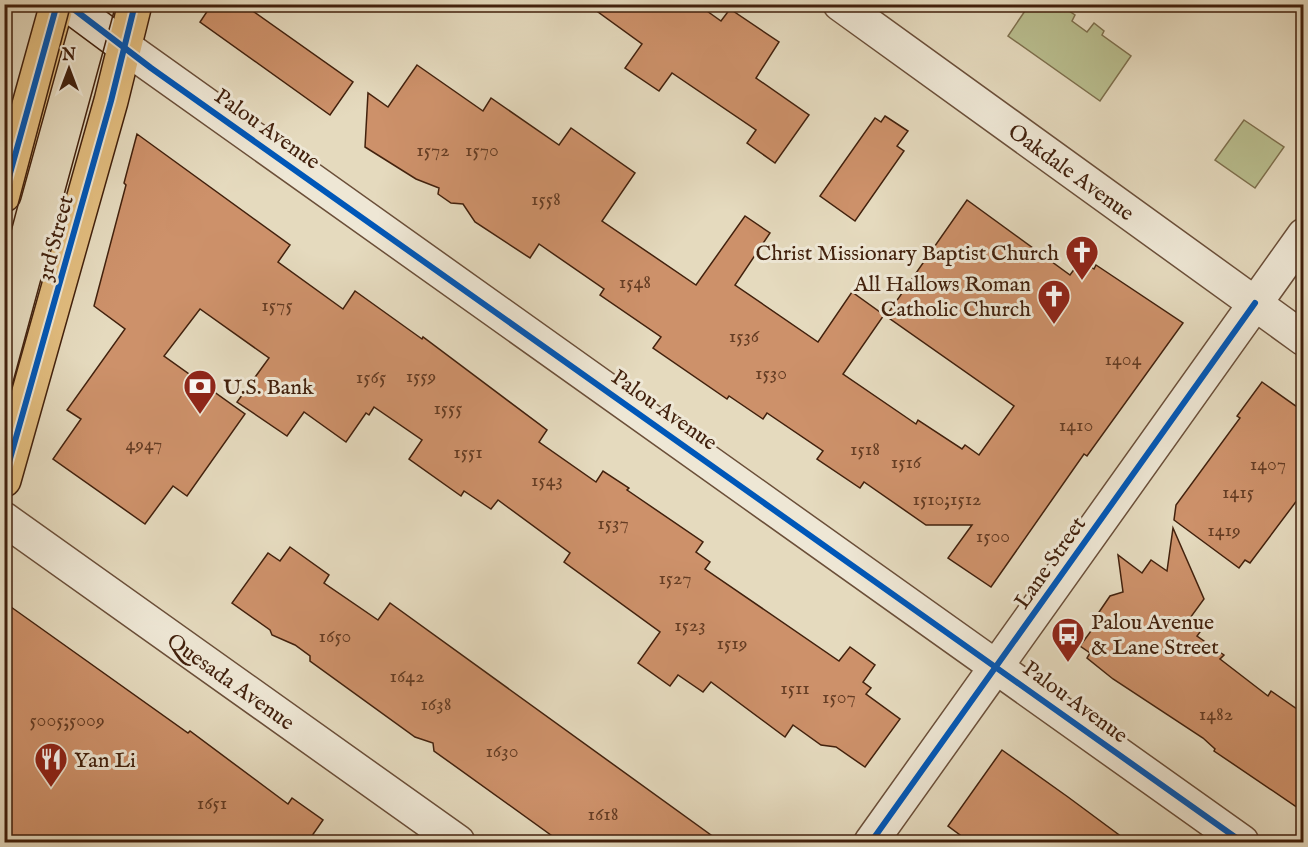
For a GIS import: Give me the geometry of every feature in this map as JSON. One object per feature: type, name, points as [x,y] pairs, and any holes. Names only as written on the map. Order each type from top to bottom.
[{"type":"main road","points":[[4,195],[57,4]]},
{"type":"main road","name":"3rd Street","points":[[4,480],[135,4]]},
{"type":"street","name":"Palou Avenue","points":[[67,4],[124,47],[997,666],[1242,843]]},
{"type":"street","name":"Oakdale Avenue","points":[[840,4],[1304,339]]},
{"type":"street","name":"Lane Street","points":[[871,843],[1304,235]]},
{"type":"street","name":"Quesada Avenue","points":[[4,519],[458,843]]},
{"type":"green space","points":[[1029,5],[1060,5],[1075,15],[1072,21],[1087,32],[1094,23],[1104,31],[1102,35],[1131,56],[1100,101],[1008,36]]},
{"type":"green space","points":[[1244,120],[1284,147],[1255,188],[1215,160]]},
{"type":"building","points":[[212,4],[243,4],[353,82],[330,115],[200,22]]},
{"type":"building","points":[[587,4],[697,4],[721,21],[730,9],[779,42],[756,78],[809,115],[775,163],[747,143],[756,130],[672,73],[659,91],[625,68],[642,44]]},
{"type":"building","points":[[417,65],[483,111],[491,98],[559,145],[571,128],[635,173],[602,221],[696,285],[745,216],[770,233],[735,285],[818,342],[852,292],[884,315],[843,374],[916,424],[918,420],[962,449],[965,445],[979,455],[1014,406],[886,316],[967,200],[1070,275],[1081,260],[1094,269],[1096,265],[1183,323],[1087,456],[1084,454],[991,587],[948,558],[972,525],[926,525],[864,482],[860,488],[817,459],[823,451],[767,413],[763,419],[729,396],[727,399],[653,348],[661,337],[600,295],[604,289],[539,244],[530,258],[475,222],[463,204],[451,203],[438,194],[439,188],[416,179],[365,147],[368,93],[388,107]]},
{"type":"building","points":[[885,116],[908,131],[897,146],[904,151],[855,221],[820,196],[875,118],[881,122]]},
{"type":"building","points":[[137,134],[290,245],[278,262],[343,309],[355,291],[422,339],[423,337],[547,430],[539,442],[596,482],[603,471],[703,542],[696,552],[710,562],[705,569],[839,661],[850,647],[875,665],[863,682],[871,688],[866,694],[900,719],[865,767],[836,747],[821,745],[793,725],[785,737],[711,682],[703,692],[678,675],[670,686],[638,663],[660,632],[564,562],[570,553],[498,500],[491,509],[464,491],[461,496],[409,459],[422,440],[374,407],[369,415],[366,413],[346,442],[304,412],[287,436],[237,402],[269,358],[200,309],[164,356],[245,414],[187,496],[173,486],[145,524],[53,459],[81,419],[67,410],[125,329],[94,306]]},
{"type":"building","points":[[1262,382],[1304,412],[1304,491],[1250,563],[1245,560],[1239,568],[1174,520],[1176,505],[1240,418],[1237,416]]},
{"type":"building","points":[[1173,528],[1204,599],[1190,618],[1203,628],[1197,636],[1224,655],[1220,659],[1268,696],[1271,691],[1304,714],[1304,812],[1214,751],[1215,749],[1203,738],[1113,679],[1087,658],[1090,653],[1080,646],[1099,620],[1095,618],[1110,596],[1123,592],[1118,555],[1142,573],[1151,560],[1167,571]]},
{"type":"building","points":[[290,547],[329,575],[324,583],[378,620],[390,603],[722,843],[562,843],[434,751],[433,743],[415,737],[310,661],[310,656],[295,645],[272,635],[270,630],[232,603],[268,553],[280,561]]},
{"type":"building","points":[[4,602],[188,733],[190,731],[288,804],[292,798],[323,820],[307,843],[4,843]]},
{"type":"building","points":[[1002,750],[1130,843],[971,843],[948,826]]},
{"type":"tram line","points":[[4,258],[71,4]]},
{"type":"tram line","points":[[4,415],[116,4]]},
{"type":"cycle path","points":[[4,195],[57,4]]},
{"type":"cycle path","points":[[67,4],[151,68],[1242,842]]},
{"type":"cycle path","points":[[4,480],[111,101],[135,4]]},
{"type":"cycle path","points":[[871,842],[1255,303]]},
{"type":"place","name":"Christ Missionary Baptist Church","points":[[1082,281]]},
{"type":"place","name":"All Hallows Roman Catholic Church","points":[[1054,325]]},
{"type":"place","name":"U.S. Bank","points":[[200,415]]},
{"type":"place","name":"Palou Avenue & Lane Street","points":[[1068,663]]},
{"type":"place","name":"Yan Li","points":[[51,788]]}]
